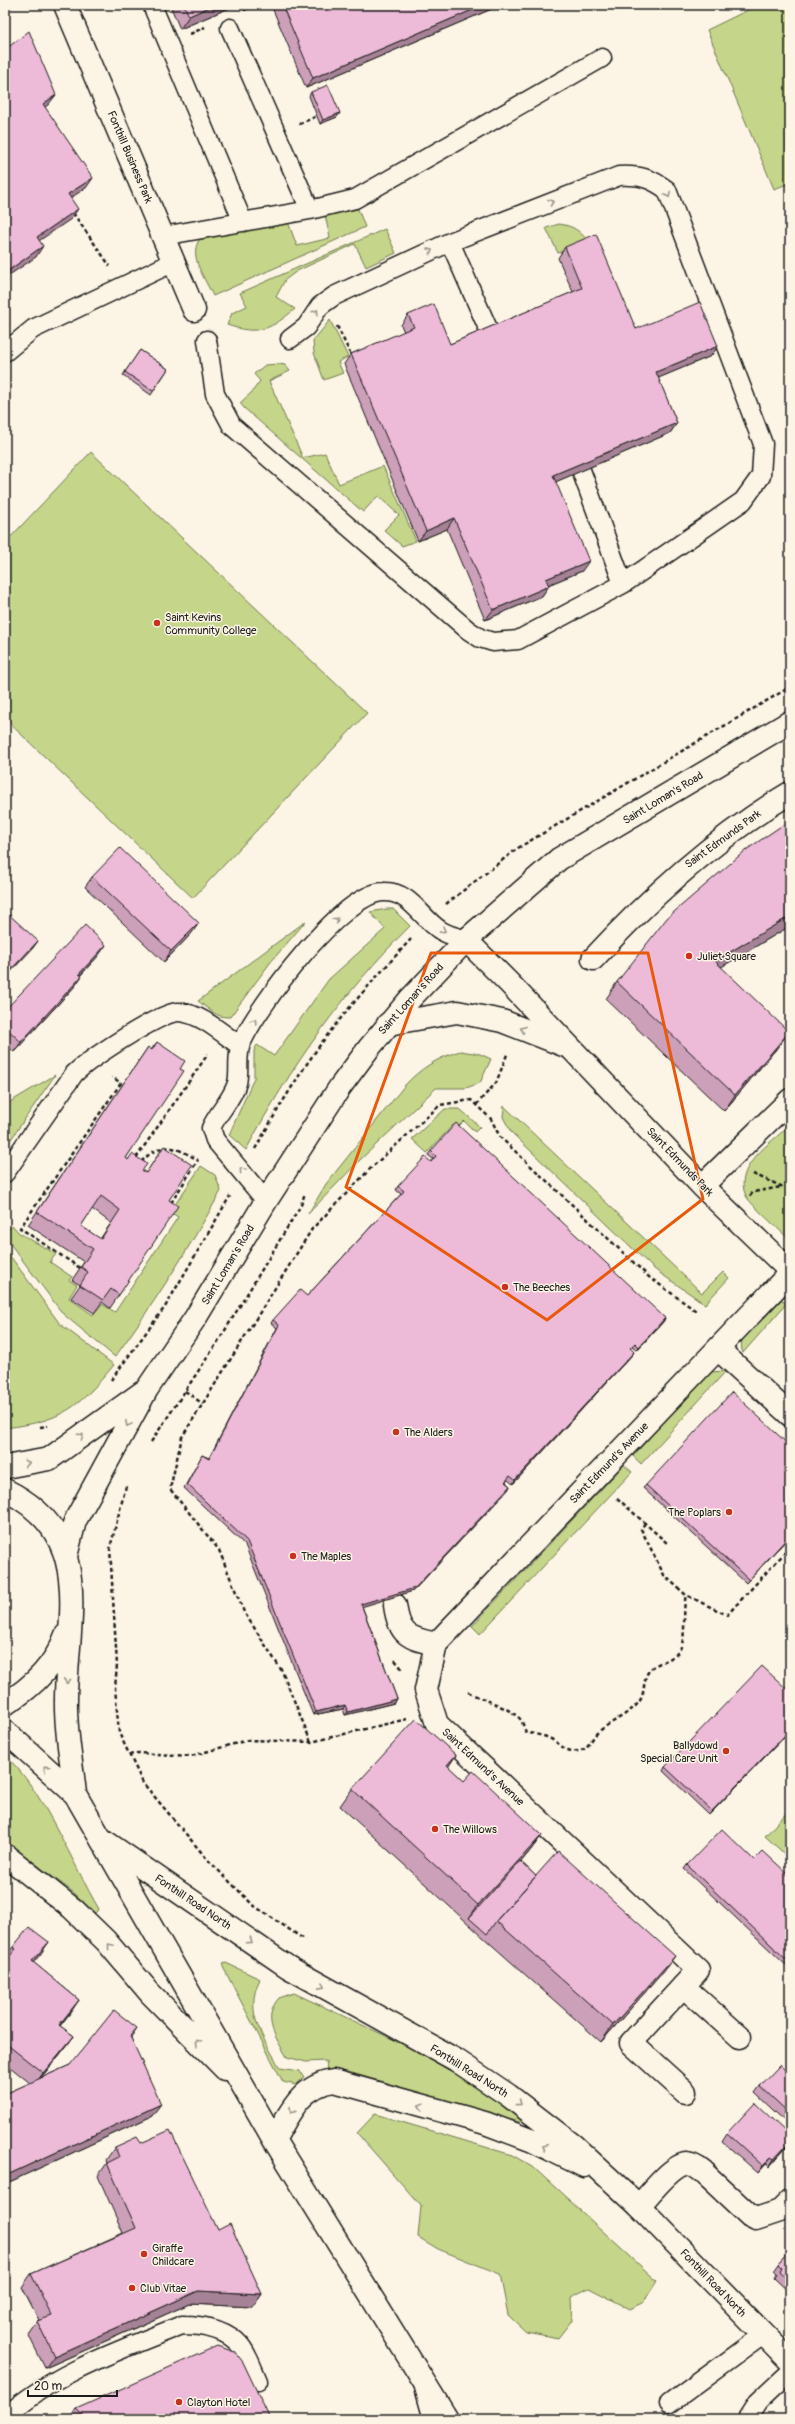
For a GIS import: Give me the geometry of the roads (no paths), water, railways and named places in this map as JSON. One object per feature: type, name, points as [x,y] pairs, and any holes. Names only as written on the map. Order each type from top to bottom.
[{"type":"main road","name":"Fonthill Business Park","points":[[65,5],[194,310]]},
{"type":"main road","name":"Saint Loman's Road","points":[[66,1556],[75,1521],[147,1389],[196,1317],[266,1201],[340,1087],[388,1024],[466,940],[559,859],[790,722]]},
{"type":"main road","name":"Saint Edmunds Park","points":[[593,959],[638,911],[685,867],[768,806],[790,793]]},
{"type":"main road","name":"Saint Edmunds Park","points":[[466,940],[510,983],[702,1186],[790,1272]]},
{"type":"main road","name":"Saint Edmunds Park","points":[[388,1024],[457,1012],[502,1021],[572,1049]]},
{"type":"main road","points":[[702,1186],[790,1100]]},
{"type":"main road","name":"Saint Edmund's Avenue","points":[[685,2092],[631,2043],[698,1970],[437,1724],[426,1690],[436,1644],[790,1272]]},
{"type":"main road","points":[[718,1349],[790,1415]]},
{"type":"main road","name":"Saint Loman's Road","points":[[5,1468],[49,1459],[147,1389]]},
{"type":"main road","name":"Fonthill Road North","points":[[5,1490],[22,1498],[50,1526],[66,1556],[73,1592],[66,1701],[75,1794]]},
{"type":"main road","points":[[395,1605],[398,1624],[413,1639],[436,1644]]},
{"type":"main road","name":"Fonthill Road North","points":[[5,1704],[35,1684],[57,1657],[66,1636],[72,1614]]},
{"type":"main road","name":"Fonthill Road North","points":[[5,1731],[75,1794],[103,1840],[274,2140],[447,2419]]},
{"type":"main road","name":"Fonthill Road North","points":[[103,1840],[288,1967],[483,2077],[574,2146],[639,2206],[790,2361]]},
{"type":"main road","points":[[5,1855],[78,1914],[106,1941],[150,1993],[246,2089]]},
{"type":"main road","points":[[683,1986],[740,2037]]},
{"type":"main road","points":[[274,2140],[303,2095],[316,2085],[334,2082],[485,2123],[533,2142],[605,2176]]},
{"type":"main road","points":[[639,2206],[672,2171],[685,2164],[695,2166],[703,2172],[750,2216],[756,2219],[780,2211],[790,2201]]},
{"type":"main road","points":[[426,2387],[435,2419]]},
{"type":"lane","points":[[152,5],[243,222]]},
{"type":"lane","points":[[230,28],[310,210]]},
{"type":"lane","points":[[163,236],[310,210],[355,199],[602,58]]},
{"type":"lane","points":[[207,340],[215,394],[232,426],[468,630],[480,638],[493,642],[518,640],[623,584],[743,501],[761,476],[763,444],[667,190],[655,181],[639,175],[619,176],[450,242],[326,302],[320,306],[306,327],[290,339]]},
{"type":"lane","points":[[450,242],[490,333]]},
{"type":"lane","points":[[5,352],[33,329],[174,262]]},
{"type":"lane","points":[[581,470],[623,584]]},
{"type":"lane","points":[[266,1201],[215,1140],[211,1133],[214,1120],[236,1085],[240,1046],[265,1004],[299,959],[343,914],[373,893],[396,893],[414,905],[440,930],[466,940]]},
{"type":"lane","points":[[5,1173],[74,1074],[88,1060],[163,1016],[179,1012],[200,1019],[240,1046]]},
{"type":"lane","points":[[5,2417],[24,2399],[89,2363],[182,2325],[197,2325],[213,2329],[234,2340],[241,2346],[258,2381]]},
{"type":"lane","points":[[669,2404],[763,2335]]},
{"type":"lane","points":[[747,2419],[758,2402],[790,2372]]},
{"type":"place","name":"Saint Kevins Community College","points":[[157,623]]},
{"type":"place","name":"Juliet Square","points":[[689,956]]},
{"type":"place","name":"The Beeches","points":[[505,1287]]},
{"type":"place","name":"The Alders","points":[[396,1432]]},
{"type":"place","name":"The Poplars","points":[[729,1512]]},
{"type":"place","name":"The Maples","points":[[293,1556]]},
{"type":"place","name":"Ballydowd Special Care Unit","points":[[726,1751]]},
{"type":"place","name":"The Willows","points":[[435,1829]]},
{"type":"place","name":"Giraffe Childcare","points":[[144,2254]]},
{"type":"place","name":"Club Vitae","points":[[132,2288]]},
{"type":"place","name":"Clayton Hotel","points":[[179,2402]]}]
